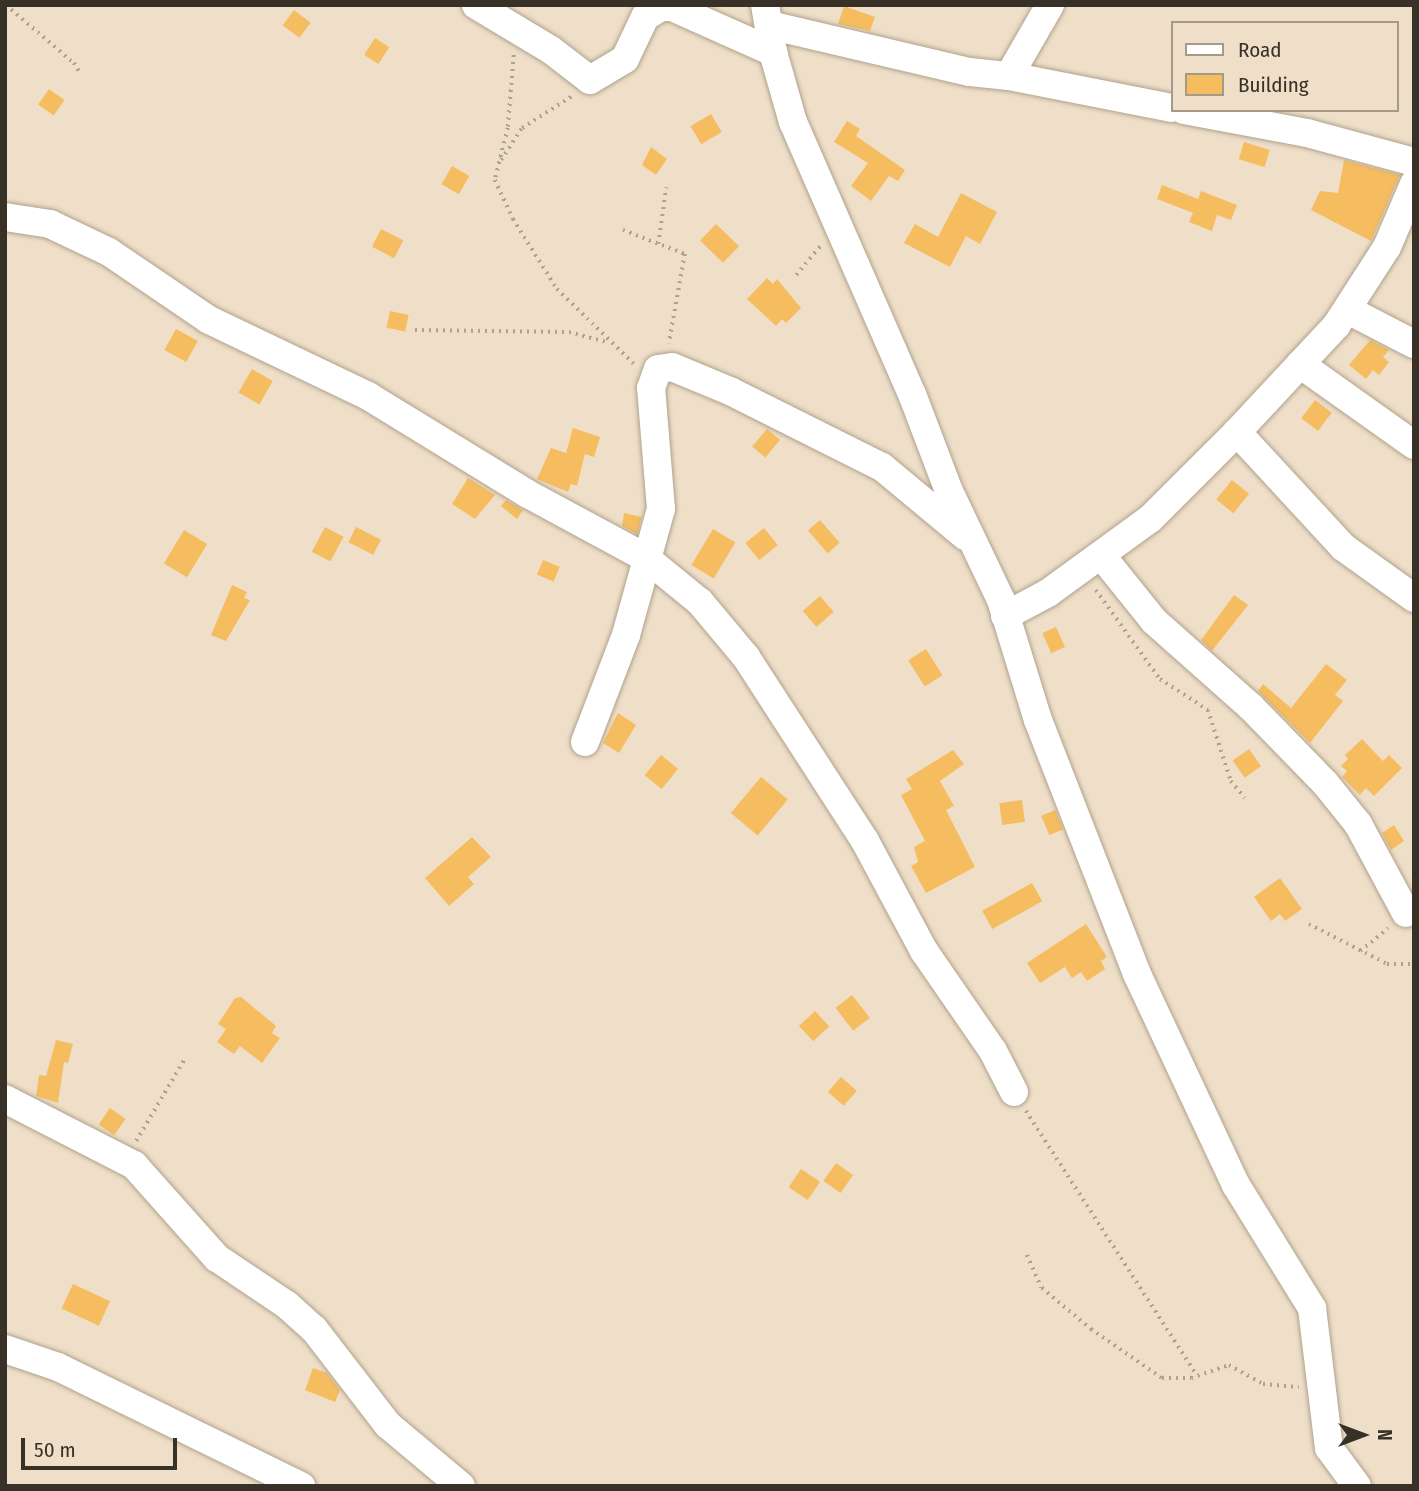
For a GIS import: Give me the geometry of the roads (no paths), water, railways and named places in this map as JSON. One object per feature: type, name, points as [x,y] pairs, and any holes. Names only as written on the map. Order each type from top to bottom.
[{"type":"street","points":[[476,5],[590,80],[625,59],[645,17],[661,7],[672,7],[970,72],[1009,76],[1170,108]]},
{"type":"street","points":[[1009,76],[1050,5]]},
{"type":"street","points":[[769,28],[793,122],[970,540],[992,579],[1038,720],[1137,974],[1236,1185],[1312,1308],[1317,1321],[1318,1385],[1329,1448],[1357,1486]]},
{"type":"street","points":[[1195,112],[1307,133],[1414,162]]},
{"type":"street","points":[[1005,616],[1091,562],[1165,507],[1237,432],[1348,310],[1387,247],[1414,184]]},
{"type":"street","points":[[5,217],[50,223],[102,248],[209,320],[368,396],[526,493],[646,558],[716,616],[746,657],[865,841],[924,951],[993,1051],[1014,1092]]},
{"type":"street","points":[[1348,310],[1414,344]]},
{"type":"street","points":[[1300,364],[1414,446]]},
{"type":"street","points":[[585,742],[626,635],[661,509],[652,410],[659,373],[695,376],[883,467],[970,540]]},
{"type":"street","points":[[652,410],[678,379],[695,376]]},
{"type":"street","points":[[1237,432],[1343,547],[1414,598]]},
{"type":"street","points":[[1091,562],[1251,707],[1325,783],[1340,807],[1358,824],[1406,912]]},
{"type":"street","points":[[5,1099],[134,1165],[217,1258],[279,1299],[314,1329],[388,1425],[461,1486]]},
{"type":"street","points":[[5,1349],[58,1367],[302,1486]]}]
